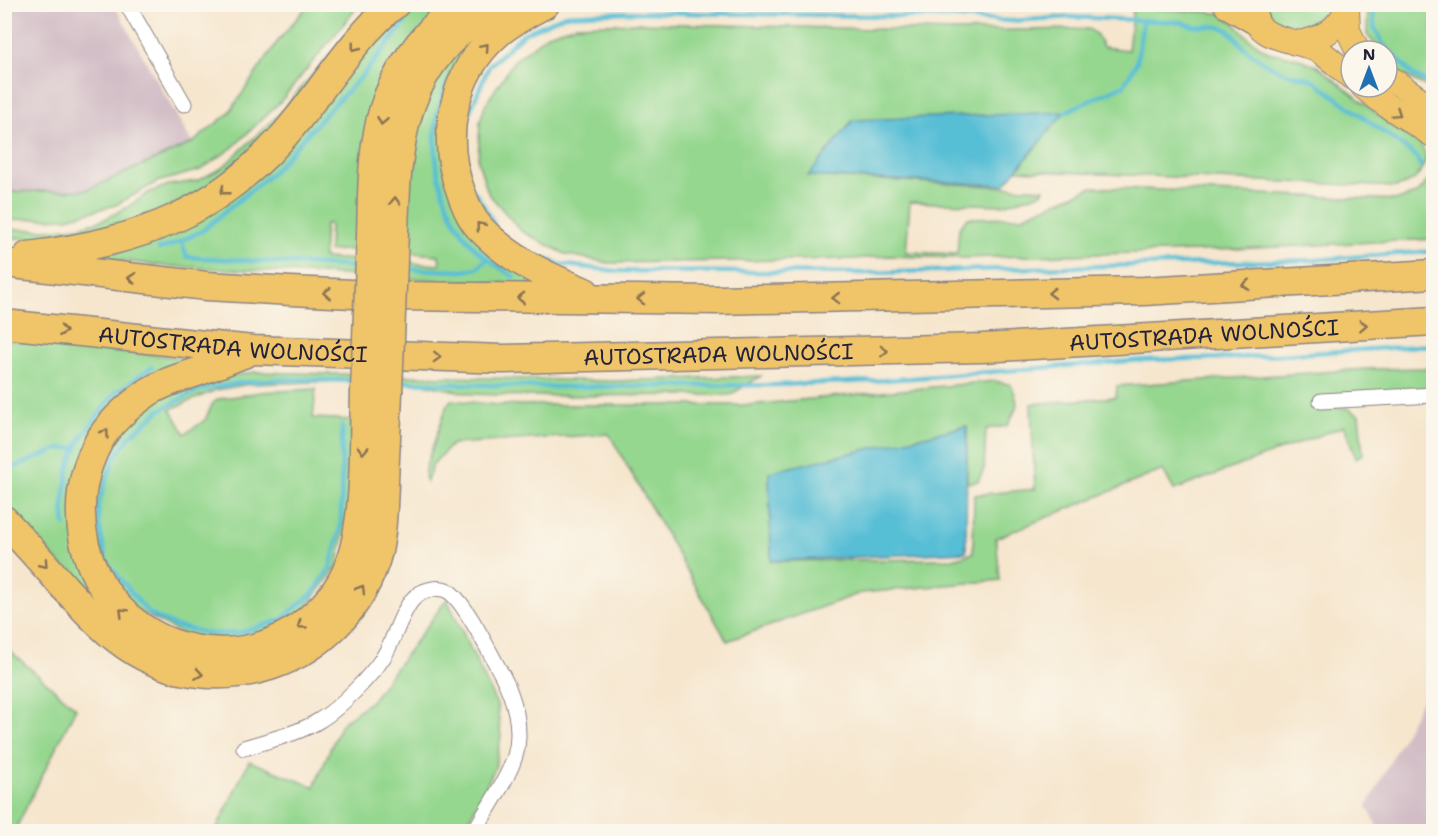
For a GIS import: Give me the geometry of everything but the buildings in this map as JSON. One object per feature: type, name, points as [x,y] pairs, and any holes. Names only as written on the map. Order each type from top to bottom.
[{"type":"highway","points":[[4,261],[108,242],[147,231],[198,208],[223,192],[271,149],[372,26],[394,4]]},
{"type":"highway","points":[[4,520],[96,622],[118,641],[152,660],[178,670],[207,675],[262,669],[287,660],[324,637],[338,624],[369,575],[378,551],[382,525],[377,392],[381,260],[374,173],[384,109],[404,66],[431,29],[458,4]]},
{"type":"highway","points":[[381,260],[400,141],[420,83],[448,43],[467,25],[500,4]]},
{"type":"highway","points":[[545,4],[516,19],[497,33],[479,53],[465,76],[456,97],[452,119],[450,146],[453,172],[466,205],[479,227],[506,251],[526,266],[601,298]]},
{"type":"highway","points":[[1228,4],[1251,12]]},
{"type":"highway","name":"AUTOSTRADA WOLNOŚCI","points":[[4,261],[207,286],[270,290],[395,296],[728,300],[1144,291],[1434,274]]},
{"type":"highway","name":"AUTOSTRADA WOLNOŚCI","points":[[4,324],[253,350],[503,359],[982,348],[1434,321]]},
{"type":"highway","points":[[253,350],[179,378],[147,393],[114,421],[100,440],[84,481],[81,501],[82,533],[90,562],[103,588],[121,611],[141,628],[186,649],[218,652],[240,651],[266,645],[302,625],[325,604],[335,591],[347,571],[357,541],[377,392]]},
{"type":"main road","points":[[1295,43],[1321,38],[1332,31],[1348,7]]},
{"type":"main road","points":[[1348,7],[1348,30],[1352,39]]},
{"type":"main road","points":[[1251,12],[1262,28],[1272,36],[1322,53],[1339,67]]},
{"type":"main road","points":[[1399,84],[1434,109]]},
{"type":"main road","points":[[1378,99],[1434,136]]},
{"type":"street","points":[[127,4],[184,104]]},
{"type":"street","points":[[1321,401],[1434,395]]},
{"type":"street","points":[[244,748],[292,733],[320,720],[338,706],[384,656],[412,599],[423,591],[445,590],[454,595],[462,605],[507,684],[518,722],[516,755],[474,831]]},
{"type":"shaded area","points":[[4,5],[114,5],[192,143],[87,190],[5,192]]},
{"type":"shaded area","points":[[1433,678],[1433,831],[1380,831],[1367,807]]},
{"type":"green space","points":[[445,4],[361,249],[329,251],[330,224],[325,224],[323,258],[440,265],[439,255],[403,252],[411,139],[442,64],[485,26],[491,28],[444,167],[541,285],[165,266],[79,256],[156,238],[413,5]]},
{"type":"green space","points":[[308,5],[359,5],[281,101],[232,148],[200,170],[157,182],[116,205],[67,218],[5,220],[5,192],[87,190],[192,143],[229,113],[278,41]]},
{"type":"green space","points":[[371,5],[378,5],[263,142],[206,189],[138,223],[63,239],[5,238],[5,229],[46,230],[78,227],[103,220],[150,192],[169,185],[197,181],[222,168],[278,115]]},
{"type":"green space","points":[[1264,5],[1335,5],[1328,15],[1319,21],[1300,27],[1280,21],[1271,15]]},
{"type":"green space","points":[[1368,5],[1433,5],[1433,90],[1399,72],[1399,39],[1370,39],[1367,35]]},
{"type":"green space","points":[[1133,8],[1219,13],[1232,21],[1250,39],[1268,52],[1298,58],[1319,67],[1339,83],[1339,99],[1359,99],[1397,130],[1419,142],[1427,157],[1414,180],[1397,187],[1017,170],[1064,112],[808,176],[1044,189],[1042,193],[1003,205],[910,202],[906,252],[957,254],[959,228],[968,218],[1022,217],[1092,187],[1398,200],[1418,193],[1433,174],[1433,239],[1198,251],[963,258],[887,256],[853,259],[608,263],[565,254],[521,231],[488,193],[478,161],[480,122],[485,105],[514,61],[548,34],[576,25],[641,23],[956,31],[1089,29],[1097,35],[1103,47],[1128,50]]},
{"type":"green space","points":[[4,340],[207,360],[169,372],[74,485],[138,644],[5,507]]},
{"type":"green space","points":[[1433,368],[1433,391],[1318,406],[1347,408],[1359,415],[1363,454],[1356,458],[1344,426],[1174,490],[1163,470],[996,538],[1000,580],[861,593],[727,641],[609,434],[452,444],[433,464],[426,484],[425,469],[447,405],[451,400],[498,405],[749,405],[995,381],[1011,385],[1017,402],[1015,410],[1007,426],[986,429],[984,469],[978,481],[967,483],[967,426],[769,473],[772,561],[953,559],[973,553],[974,495],[1035,489],[1031,404],[1116,397],[1117,386],[1367,369]]},
{"type":"green space","points":[[254,372],[611,381],[761,376],[730,395],[472,394],[413,382],[250,384],[216,390],[171,409],[185,434],[205,420],[213,403],[219,399],[261,392],[316,389],[313,418],[352,420],[353,490],[337,567],[303,612],[264,634],[239,640],[190,638],[128,606],[109,579],[91,518],[92,495],[110,445],[127,425],[163,396],[218,378]]},
{"type":"green space","points":[[447,599],[497,705],[501,736],[495,768],[463,831],[215,832],[249,761],[314,787],[341,724],[372,700]]},
{"type":"green space","points":[[4,646],[76,708],[14,832],[5,831]]},
{"type":"water","points":[[1065,112],[1004,185],[808,176],[853,120]]},
{"type":"water","points":[[967,426],[966,552],[771,561],[769,472]]},
{"type":"waterway","points":[[1373,4],[1374,27],[1383,44],[1414,76],[1434,85]]},
{"type":"waterway","points":[[465,137],[468,116],[489,66],[523,34],[565,15],[626,12],[945,17],[1010,21],[1070,17],[1182,22],[1193,26],[1215,26],[1226,29],[1246,49],[1267,64],[1286,73],[1313,80],[1417,157],[1420,166]]},
{"type":"waterway","points":[[1065,112],[1124,85],[1137,62],[1143,20]]},
{"type":"waterway","points":[[159,249],[202,231],[272,173],[363,75],[405,23]]},
{"type":"waterway","points":[[449,80],[436,122],[437,168],[443,191],[451,213],[462,232],[476,249],[514,277]]},
{"type":"waterway","points":[[475,192],[494,223]]},
{"type":"waterway","points":[[181,241],[187,257],[359,267]]},
{"type":"waterway","points":[[544,258],[559,264],[615,271],[865,273],[1313,260],[1434,251]]},
{"type":"waterway","points":[[403,269],[464,271],[477,268],[488,258]]},
{"type":"waterway","points":[[398,382],[548,387],[774,385],[873,381],[1143,360],[1232,358],[1434,345]]},
{"type":"waterway","points":[[65,525],[63,506],[69,465],[81,438],[115,393],[152,367]]},
{"type":"waterway","points":[[342,425],[341,526],[330,568],[313,593],[281,620],[239,633],[211,634],[175,626],[150,614],[106,561],[99,525],[98,505],[114,458],[130,436],[160,410],[199,390],[238,383],[286,379],[357,381]]},
{"type":"waterway","points":[[4,471],[59,449],[75,448]]}]
